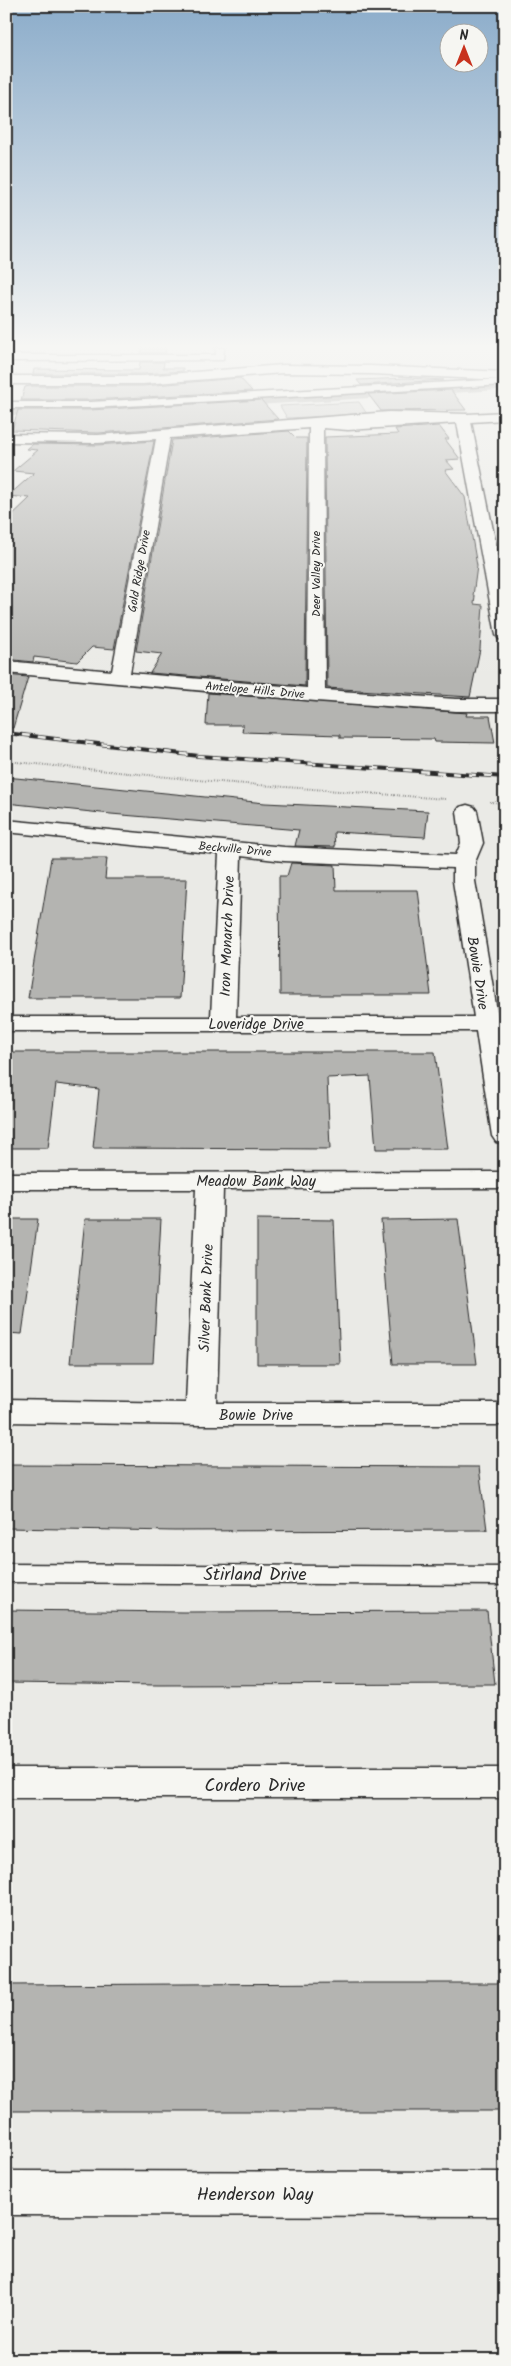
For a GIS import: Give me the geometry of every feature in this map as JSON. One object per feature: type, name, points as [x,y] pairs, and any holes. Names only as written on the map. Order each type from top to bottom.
[{"type":"street","name":"Gold Ridge Drive","points":[[120,678],[160,458]]},
{"type":"street","name":"Deer Valley Drive","points":[[316,458],[316,695]]},
{"type":"street","points":[[471,458],[505,635]]},
{"type":"street","name":"Antelope Hills Drive","points":[[6,667],[316,695],[494,707],[505,705]]},
{"type":"street","name":"Bowie Drive","points":[[459,805],[472,842],[464,862],[464,881],[495,1024],[505,1136]]},
{"type":"street","points":[[6,850],[12,827]]},
{"type":"street","name":"Beckville Drive","points":[[12,827],[230,849],[332,857],[464,862]]},
{"type":"street","name":"Iron Monarch Drive","points":[[223,1024],[230,849]]},
{"type":"street","name":"Loveridge Drive","points":[[6,1024],[495,1024]]},
{"type":"street","name":"Meadow Bank Way","points":[[6,1181],[505,1180]]},
{"type":"street","name":"Silver Bank Drive","points":[[201,1414],[210,1181]]},
{"type":"street","name":"Bowie Drive","points":[[6,1411],[201,1414],[505,1414]]},
{"type":"street","name":"Cordero Drive","points":[[6,1783],[505,1783]]},
{"type":"street","name":"Henderson Way","points":[[6,2193],[505,2194]]},
{"type":"lane","name":"Stirland Drive","points":[[6,1573],[505,1576]]},
{"type":"path","points":[[6,761],[459,805]]},
{"type":"path","points":[[486,802],[505,803]]},
{"type":"building","points":[[28,458],[151,458],[114,649],[92,647],[77,662],[34,657],[33,662],[6,659],[6,521],[30,498],[8,496],[34,473],[13,471]]},
{"type":"building","points":[[169,458],[307,458],[305,686],[150,673],[162,654],[136,651]]},
{"type":"building","points":[[325,458],[460,458],[446,460],[454,469],[445,470],[465,497],[477,566],[473,596],[475,596],[474,604],[483,605],[480,649],[470,697],[327,688]]},
{"type":"building","points":[[6,675],[28,677],[13,728],[6,727]]},
{"type":"building","points":[[208,693],[467,713],[466,716],[490,716],[495,743],[435,742],[434,739],[340,738],[340,735],[242,732],[243,725],[206,725]]},
{"type":"building","points":[[6,777],[265,803],[428,811],[425,837],[334,832],[335,847],[295,846],[299,830],[6,803]]},
{"type":"building","points":[[51,858],[107,858],[105,879],[187,879],[180,998],[28,998]]},
{"type":"building","points":[[291,863],[335,865],[336,890],[418,890],[431,995],[280,995],[279,876],[287,876]]},
{"type":"building","points":[[6,1052],[435,1052],[448,1149],[376,1149],[370,1076],[327,1078],[330,1149],[93,1148],[99,1089],[56,1084],[48,1148],[6,1148]]},
{"type":"building","points":[[6,1219],[38,1219],[22,1334],[6,1333]]},
{"type":"building","points":[[85,1219],[161,1219],[153,1363],[70,1363]]},
{"type":"building","points":[[257,1219],[334,1220],[340,1364],[257,1364]]},
{"type":"building","points":[[458,1219],[477,1364],[393,1364],[381,1220]]},
{"type":"building","points":[[6,1465],[479,1467],[487,1530],[174,1531],[6,1528]]},
{"type":"building","points":[[6,1610],[183,1612],[487,1611],[495,1684],[158,1685],[6,1683]]},
{"type":"building","points":[[505,1983],[505,2111],[6,2111],[6,1985]]},
{"type":"railway","points":[[6,733],[199,756],[505,777]]}]
